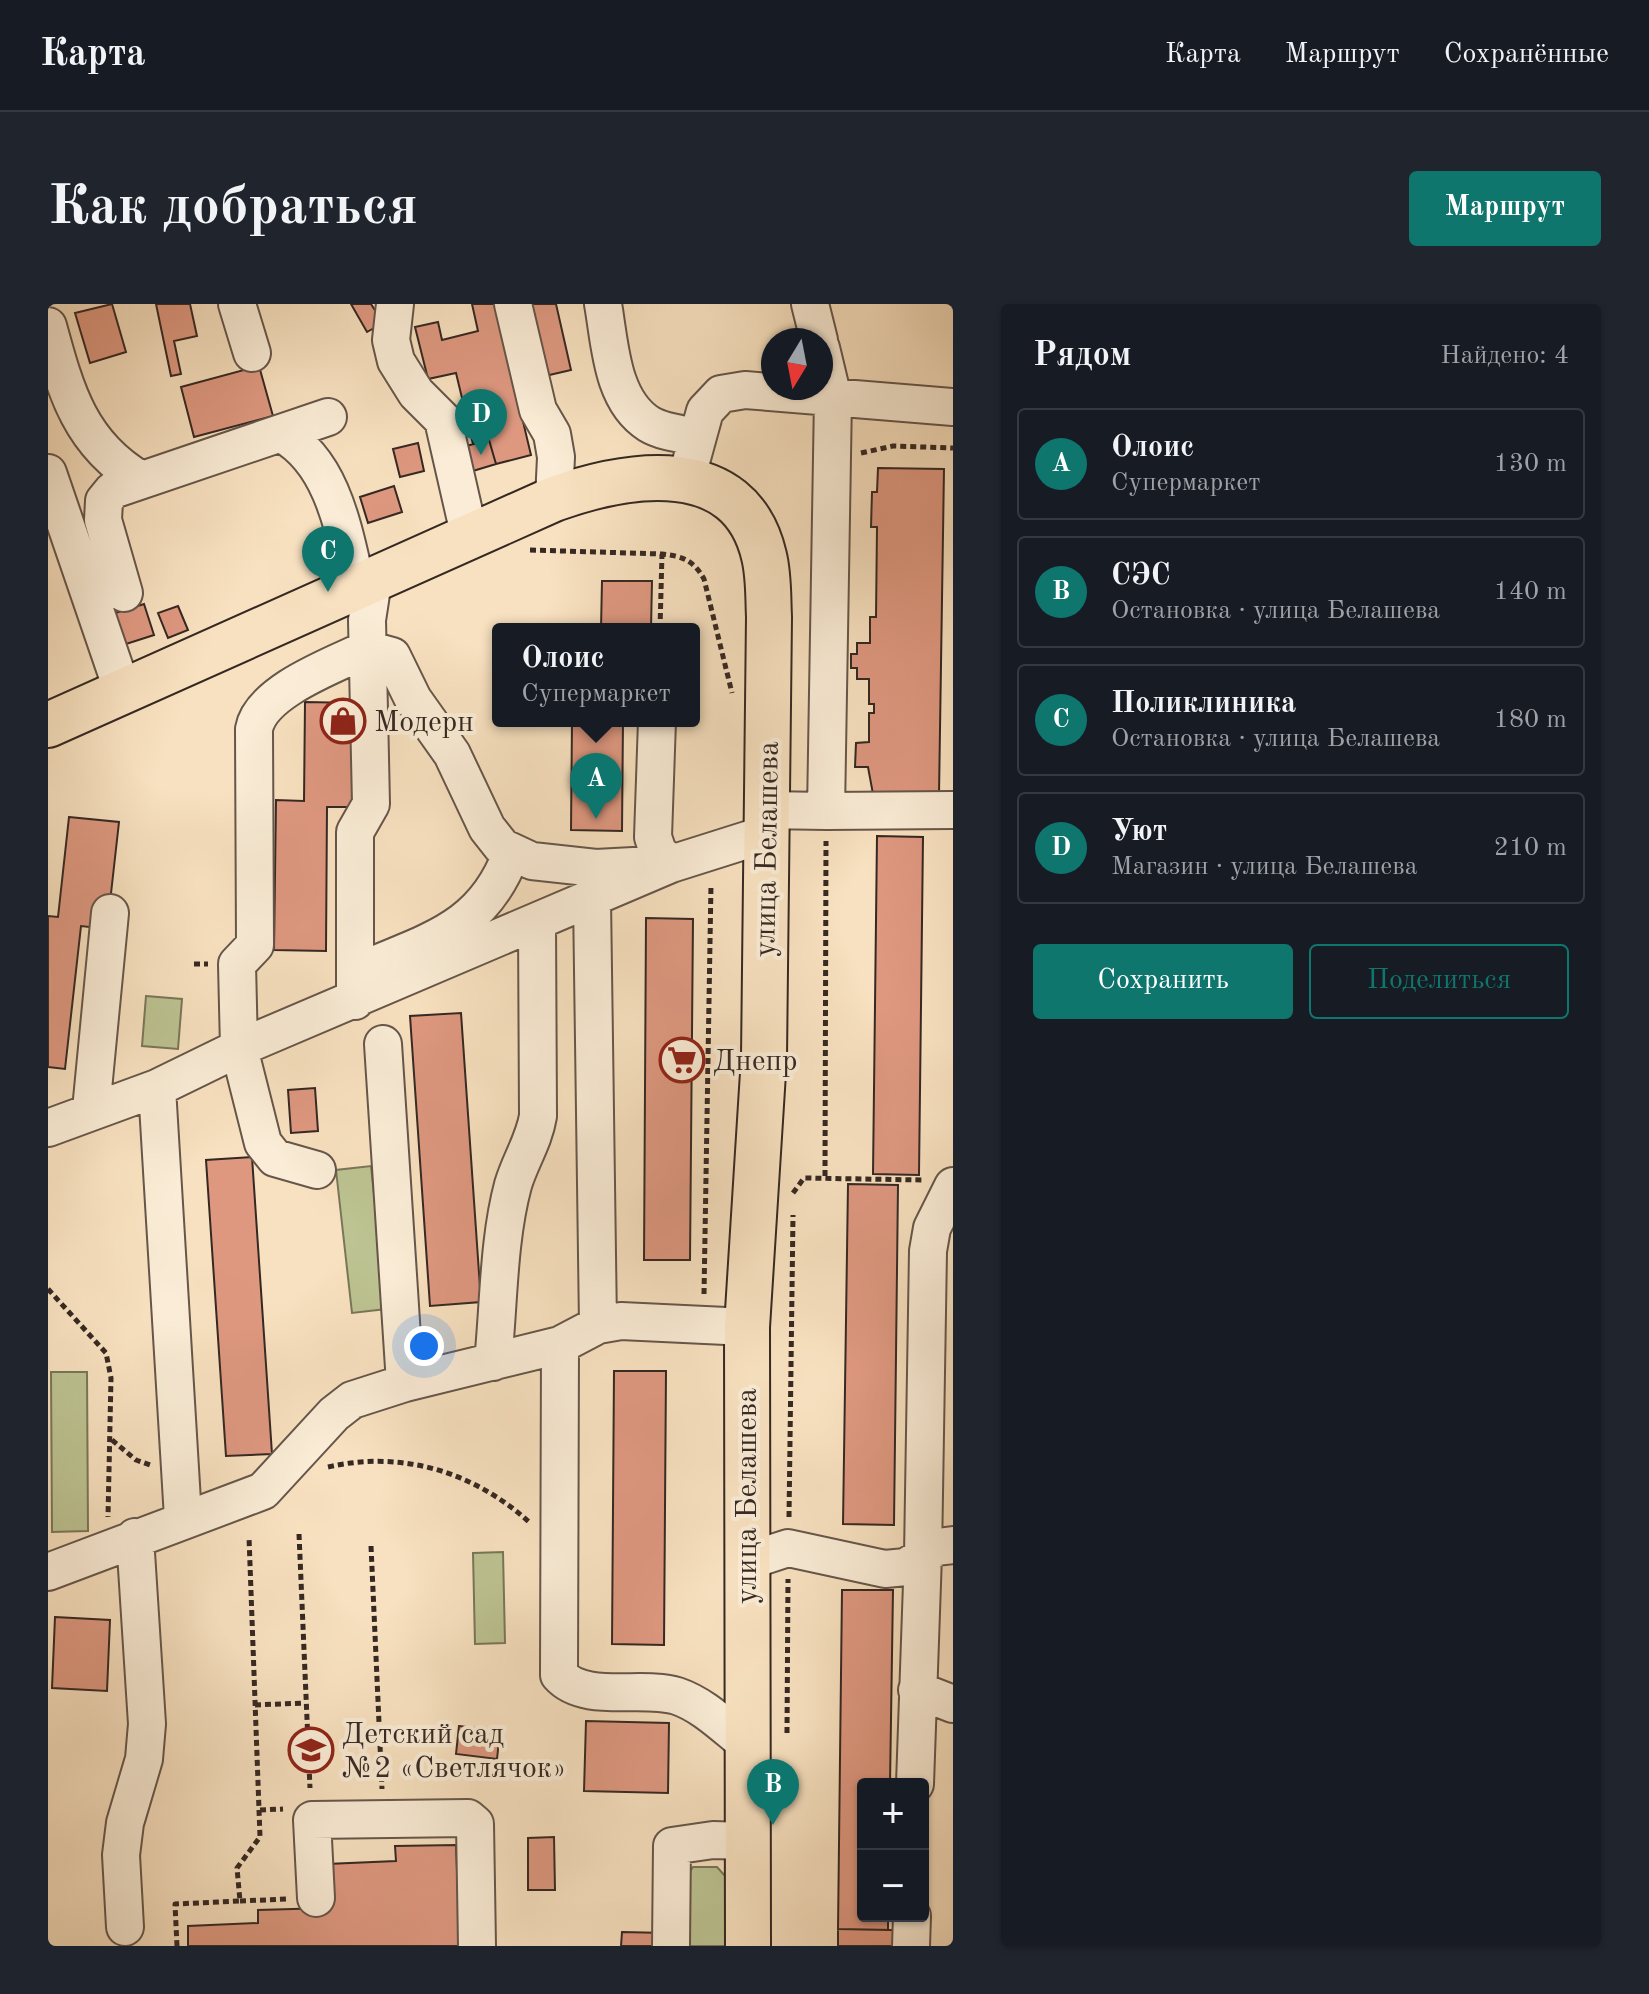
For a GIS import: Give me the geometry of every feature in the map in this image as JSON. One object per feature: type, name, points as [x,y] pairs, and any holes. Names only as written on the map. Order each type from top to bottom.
[{"type":"main road","name":"улица Белашева","points":[[48,725],[554,499],[620,479],[659,476],[686,480],[713,489],[738,507],[754,530],[764,555],[769,617],[764,1057],[747,1327],[745,1562],[767,1746],[745,1841],[748,1946]]},
{"type":"street","points":[[237,304],[252,353]]},
{"type":"street","points":[[395,304],[391,340],[396,361],[416,393],[443,420],[470,538]]},
{"type":"street","points":[[513,304],[538,410],[552,434],[556,457],[554,499]]},
{"type":"street","points":[[603,304],[616,376],[628,402],[649,424],[697,437]]},
{"type":"street","points":[[810,304],[816,328]]},
{"type":"street","points":[[48,326],[65,389],[96,445],[114,464],[141,480]]},
{"type":"street","points":[[686,480],[705,411],[721,394],[745,390],[761,391]]},
{"type":"street","points":[[833,398],[953,407]]},
{"type":"street","points":[[826,811],[833,400]]},
{"type":"street","points":[[124,593],[103,520],[104,501],[113,490],[328,417]]},
{"type":"street","points":[[282,434],[303,446],[324,476],[365,584],[371,804],[355,832],[355,987]]},
{"type":"street","points":[[48,473],[123,692]]},
{"type":"street","points":[[317,1170],[275,1158],[263,1143],[239,1048],[237,964],[255,945],[256,716],[265,705],[301,681],[367,649],[392,656],[413,699],[452,754],[487,828],[511,854],[532,861],[596,868],[671,864]]},
{"type":"street","points":[[657,727],[653,837],[658,852],[671,864]]},
{"type":"street","points":[[355,987],[537,923],[671,864],[712,850],[766,822],[826,811],[953,810]]},
{"type":"street","points":[[48,1128],[157,1088],[355,987],[480,910],[499,885],[511,854]]},
{"type":"street","points":[[592,899],[598,1325]]},
{"type":"street","points":[[91,1110],[110,913]]},
{"type":"street","points":[[493,1362],[511,1197],[534,1136],[538,1116],[537,923]]},
{"type":"street","points":[[383,1044],[405,1383]]},
{"type":"street","points":[[157,1088],[183,1518]]},
{"type":"street","points":[[915,1778],[917,1690],[938,1550],[928,1251],[945,1183]]},
{"type":"street","points":[[48,1572],[183,1518],[263,1491],[334,1414],[352,1400],[405,1383],[560,1345],[598,1325],[621,1321],[747,1327]]},
{"type":"street","points":[[560,1345],[559,1675],[575,1688],[674,1695],[690,1701],[767,1746]]},
{"type":"street","points":[[121,1543],[147,1724],[144,1759],[125,1823],[121,1855],[125,1927]]},
{"type":"street","points":[[745,1562],[788,1548],[885,1569],[906,1567],[938,1550]]},
{"type":"street","points":[[917,1690],[953,1704]]},
{"type":"street","points":[[316,1898],[312,1820],[468,1818],[475,1824],[477,1946]]},
{"type":"street","points":[[671,1946],[672,1846],[713,1840],[745,1841]]},
{"type":"street","points":[[911,1946],[912,1922]]},
{"type":"path","points":[[832,469],[875,448],[953,448]]},
{"type":"path","points":[[517,556],[531,550],[662,554],[680,556],[696,565],[704,579],[726,680],[731,692],[739,696]]},
{"type":"path","points":[[660,623],[662,554]]},
{"type":"path","points":[[825,1176],[826,811]]},
{"type":"path","points":[[703,1323],[712,850]]},
{"type":"path","points":[[767,1746],[788,1548],[793,1192],[804,1178],[825,1176],[945,1183]]},
{"type":"path","points":[[48,1289],[106,1353],[111,1378],[111,1440],[121,1543]]},
{"type":"path","points":[[111,1440],[136,1460],[152,1466],[180,1467]]},
{"type":"path","points":[[324,1468],[347,1463],[389,1461],[441,1469],[510,1505],[559,1550]]},
{"type":"path","points":[[299,1534],[312,1820]]},
{"type":"path","points":[[240,1901],[237,1868],[260,1837],[249,1537]]},
{"type":"path","points":[[371,1546],[383,1818]]},
{"type":"path","points":[[255,1705],[305,1703]]},
{"type":"path","points":[[177,1946],[175,1904],[316,1898]]},
{"type":"green space","points":[[146,996],[182,999],[178,1049],[142,1046]]},
{"type":"green space","points":[[371,1166],[386,1309],[352,1313],[336,1170]]},
{"type":"green space","points":[[51,1372],[87,1372],[88,1531],[52,1532]]},
{"type":"green space","points":[[503,1552],[505,1643],[475,1644],[473,1553]]},
{"type":"green space","points":[[693,1867],[717,1867],[726,1877],[725,1946],[686,1946],[685,1879]]},
{"type":"building","points":[[112,304],[126,352],[90,363],[75,313]]},
{"type":"building","points":[[156,304],[190,304],[197,336],[174,341],[181,374],[171,376]]},
{"type":"building","points":[[351,304],[371,304],[383,323],[367,332]]},
{"type":"building","points":[[472,304],[495,304],[531,455],[496,464],[489,440],[473,444],[456,373],[428,379],[415,327],[438,322],[442,340],[478,331]]},
{"type":"building","points":[[528,304],[556,304],[571,370],[545,376]]},
{"type":"building","points":[[259,366],[273,416],[194,437],[181,387]]},
{"type":"building","points":[[489,440],[496,464],[473,471],[466,446]]},
{"type":"building","points":[[418,443],[424,471],[400,477],[393,449]]},
{"type":"building","points":[[878,468],[944,469],[939,795],[873,794],[868,767],[855,767],[856,743],[869,742],[869,713],[874,713],[874,704],[869,704],[869,679],[857,679],[857,668],[851,668],[851,654],[857,654],[857,643],[870,643],[870,617],[876,617],[877,527],[871,527],[872,492],[877,492]]},
{"type":"building","points":[[394,486],[402,512],[368,523],[360,497]]},
{"type":"building","points":[[602,581],[652,581],[651,623],[601,623]]},
{"type":"building","points":[[144,604],[154,635],[126,644],[115,613]]},
{"type":"building","points":[[178,606],[188,630],[168,638],[158,613]]},
{"type":"building","points":[[305,702],[355,703],[353,807],[327,807],[326,951],[274,950],[276,800],[304,801]]},
{"type":"building","points":[[572,727],[623,727],[622,831],[571,830]]},
{"type":"building","points":[[69,817],[119,822],[107,929],[81,926],[65,1069],[48,1067],[48,916],[58,917]]},
{"type":"building","points":[[877,836],[923,837],[919,1175],[873,1174]]},
{"type":"building","points":[[646,918],[693,919],[690,1260],[644,1260]]},
{"type":"building","points":[[461,1013],[481,1302],[430,1306],[410,1016]]},
{"type":"building","points":[[315,1088],[318,1131],[291,1133],[288,1090]]},
{"type":"building","points":[[252,1157],[272,1454],[226,1456],[206,1160]]},
{"type":"building","points":[[848,1184],[898,1185],[894,1525],[843,1524]]},
{"type":"building","points":[[614,1371],[666,1371],[664,1645],[612,1644]]},
{"type":"building","points":[[842,1590],[893,1590],[890,1778],[857,1778],[857,1922],[888,1922],[888,1930],[838,1929]]},
{"type":"building","points":[[55,1617],[110,1620],[107,1691],[52,1688]]},
{"type":"building","points":[[586,1721],[669,1723],[668,1793],[584,1791]]},
{"type":"building","points":[[459,1726],[500,1731],[497,1759],[456,1754]]},
{"type":"building","points":[[554,1837],[555,1890],[528,1890],[528,1838]]},
{"type":"building","points":[[456,1845],[460,1946],[188,1946],[188,1926],[258,1923],[258,1910],[328,1908],[327,1864],[396,1861],[395,1846]]},
{"type":"building","points":[[838,1929],[893,1930],[893,1946],[838,1946]]},
{"type":"building","points":[[622,1932],[666,1933],[666,1946],[621,1946]]},
{"type":"place","name":"Уют","points":[[481,455]]},
{"type":"place","name":"Поликлиника","points":[[328,592]]},
{"type":"place","name":"Модерн","points":[[343,721]]},
{"type":"place","name":"Олоис","points":[[596,819]]},
{"type":"place","name":"Днепр","points":[[682,1060]]},
{"type":"place","name":"Детский сад №2 «Светлячок»","points":[[311,1750]]},
{"type":"place","name":"СЭС","points":[[773,1825]]}]
